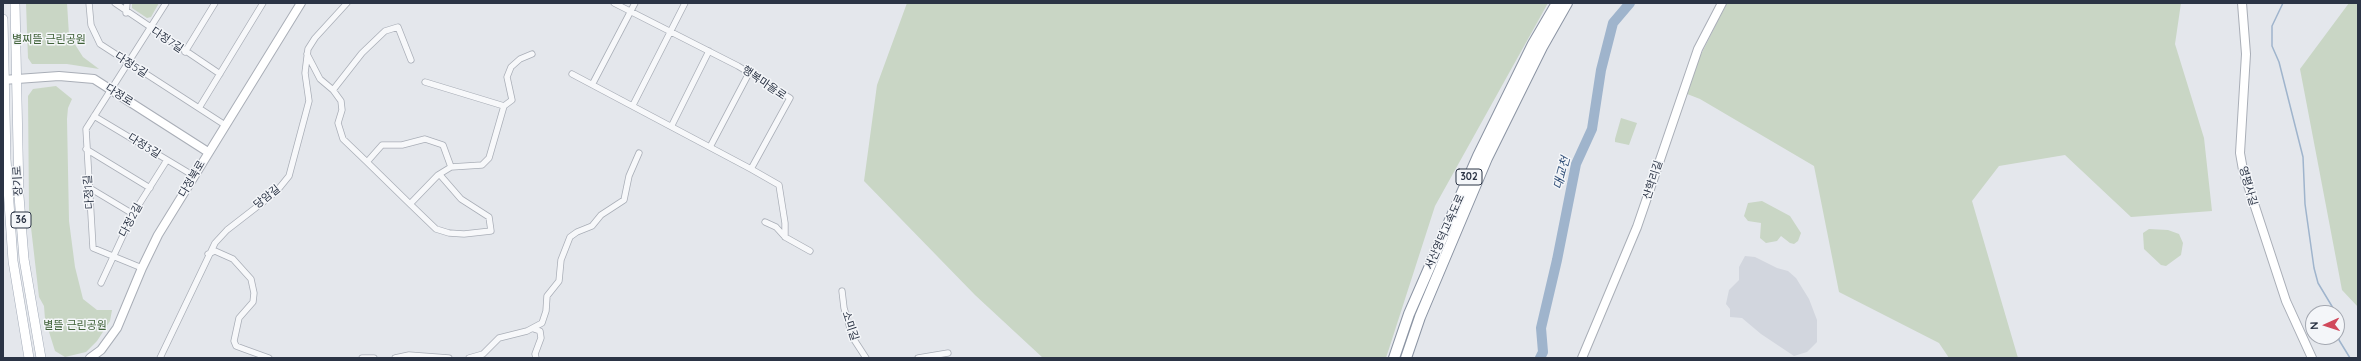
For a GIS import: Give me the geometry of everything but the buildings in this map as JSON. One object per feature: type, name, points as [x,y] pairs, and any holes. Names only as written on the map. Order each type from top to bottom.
[{"type":"highway","name":"서산영덕고속도로","points":[[1394,358],[1409,314],[1478,156],[1534,44],[1557,3]]},
{"type":"highway","name":"서산영덕고속도로","points":[[1406,358],[1420,317],[1487,158],[1542,47],[1567,3]]},
{"type":"main road","name":"장기로","points":[[15,3],[17,140],[24,259],[41,358]]},
{"type":"main road","name":"장기로","points":[[3,19],[7,188],[13,260],[29,358]]},
{"type":"street","name":"다정5길","points":[[89,3],[90,20],[98,41],[127,62],[225,125]]},
{"type":"street","name":"다정7길","points":[[115,3],[126,13],[220,74]]},
{"type":"street","points":[[126,3],[126,13]]},
{"type":"street","name":"다정1길","points":[[142,268],[93,248],[88,187],[86,129],[127,62],[166,3]]},
{"type":"street","points":[[185,52],[215,3]]},
{"type":"street","points":[[199,108],[263,3]]},
{"type":"street","name":"다정북로","points":[[90,358],[101,350],[117,328],[142,268],[158,235],[301,3]]},
{"type":"street","name":"당암길","points":[[160,358],[208,254],[227,230],[276,192],[289,176],[309,100],[305,73],[307,54],[315,38],[347,3]]},
{"type":"street","name":"행복마을로","points":[[614,3],[709,51],[790,98],[751,169]]},
{"type":"street","points":[[593,84],[635,3]]},
{"type":"street","points":[[633,105],[685,3]]},
{"type":"street","name":"산학리길","points":[[1582,358],[1637,227],[1698,49],[1722,3]]},
{"type":"street","name":"영평사길","points":[[2242,3],[2246,54],[2240,153],[2243,170],[2286,300],[2312,358]]},
{"type":"street","points":[[333,90],[362,53],[385,31],[398,27],[411,60]]},
{"type":"street","points":[[672,125],[709,51]]},
{"type":"street","points":[[307,54],[320,79],[333,90],[341,101],[342,110],[338,122],[343,139],[410,204],[436,229],[449,233],[464,234],[491,231],[489,217],[461,199],[441,176],[438,175]]},
{"type":"street","points":[[410,204],[438,175],[451,167],[482,165],[489,158],[504,106],[512,100],[507,77],[511,67],[520,59],[532,54]]},
{"type":"street","points":[[710,147],[749,73]]},
{"type":"street","points":[[572,74],[672,125],[780,185],[785,223],[785,237]]},
{"type":"street","name":"다정로","points":[[4,80],[59,76],[94,79],[208,152]]},
{"type":"street","points":[[425,82],[504,106]]},
{"type":"street","name":"다정3길","points":[[94,116],[194,176]]},
{"type":"street","points":[[367,162],[382,145],[402,145],[425,139],[443,145],[451,167]]},
{"type":"street","points":[[86,149],[150,188]]},
{"type":"street","points":[[468,358],[486,355],[499,338],[534,329],[542,323],[545,317],[547,296],[559,281],[561,260],[570,237],[577,232],[592,226],[601,215],[624,200],[629,176],[639,153]]},
{"type":"street","name":"다정2길","points":[[101,283],[112,256],[133,214],[167,160]]},
{"type":"street","points":[[88,187],[133,214]]},
{"type":"street","points":[[764,222],[776,227],[785,237],[810,252]]},
{"type":"street","points":[[208,254],[215,251],[233,259],[250,279],[254,293],[253,302],[239,318],[234,341],[236,346],[244,350],[269,358]]},
{"type":"street","name":"소미길","points":[[842,291],[844,308],[853,338],[866,358]]},
{"type":"street","points":[[534,329],[540,331],[541,338],[535,354],[536,358]]},
{"type":"street","points":[[918,358],[948,353]]},
{"type":"street","points":[[362,358],[374,358]]},
{"type":"street","points":[[395,358],[449,358]]},
{"type":"shaded area","points":[[1745,256],[1755,257],[1777,268],[1788,271],[1796,278],[1809,299],[1817,320],[1817,342],[1807,352],[1794,356],[1761,334],[1742,318],[1730,317],[1730,309],[1726,304],[1729,290],[1739,280],[1739,267]]},
{"type":"green space","name":"별찌뜰 근린공원","points":[[26,3],[67,3],[69,35],[83,57],[99,69],[67,64],[32,64],[28,58]]},
{"type":"green space","points":[[132,3],[159,3],[151,17],[147,18],[132,8]]},
{"type":"green space","points":[[907,3],[1548,3],[1435,206],[1386,358],[1043,358],[975,295],[864,181],[877,85]]},
{"type":"green space","points":[[1727,3],[2181,3],[2175,44],[2204,138],[2212,211],[2131,217],[2065,155],[1999,166],[1972,201],[2018,358],[1949,358],[1939,343],[1839,292],[1814,166],[1700,99],[1682,92]]},
{"type":"green space","points":[[2349,3],[2358,3],[2358,307],[2342,290],[2300,69]]},
{"type":"green space","name":"별뜰 근린공원","points":[[56,86],[72,99],[68,108],[67,119],[69,221],[75,267],[83,299],[97,310],[112,310],[110,321],[97,341],[86,352],[65,357],[55,351],[45,319],[44,306],[39,297],[29,210],[28,96],[33,89]]},
{"type":"green space","points":[[1621,118],[1637,123],[1629,145],[1615,142]]},
{"type":"green space","points":[[1762,201],[1790,216],[1801,233],[1798,241],[1794,244],[1790,243],[1781,236],[1777,241],[1766,243],[1760,238],[1761,223],[1748,221],[1744,216],[1748,203]]},
{"type":"green space","points":[[2149,229],[2168,230],[2179,234],[2183,243],[2181,255],[2166,266],[2161,265],[2144,249],[2143,233]]},
{"type":"waterway","name":"대교천","points":[[1540,358],[1543,352],[1541,328],[1557,260],[1576,164],[1592,129],[1601,70],[1613,23],[1630,3]]},
{"type":"waterway","points":[[2283,3],[2272,26],[2272,46],[2279,62],[2303,157],[2305,204],[2314,268],[2318,283],[2331,305]]},
{"type":"waterway","points":[[2342,345],[2350,358]]}]
